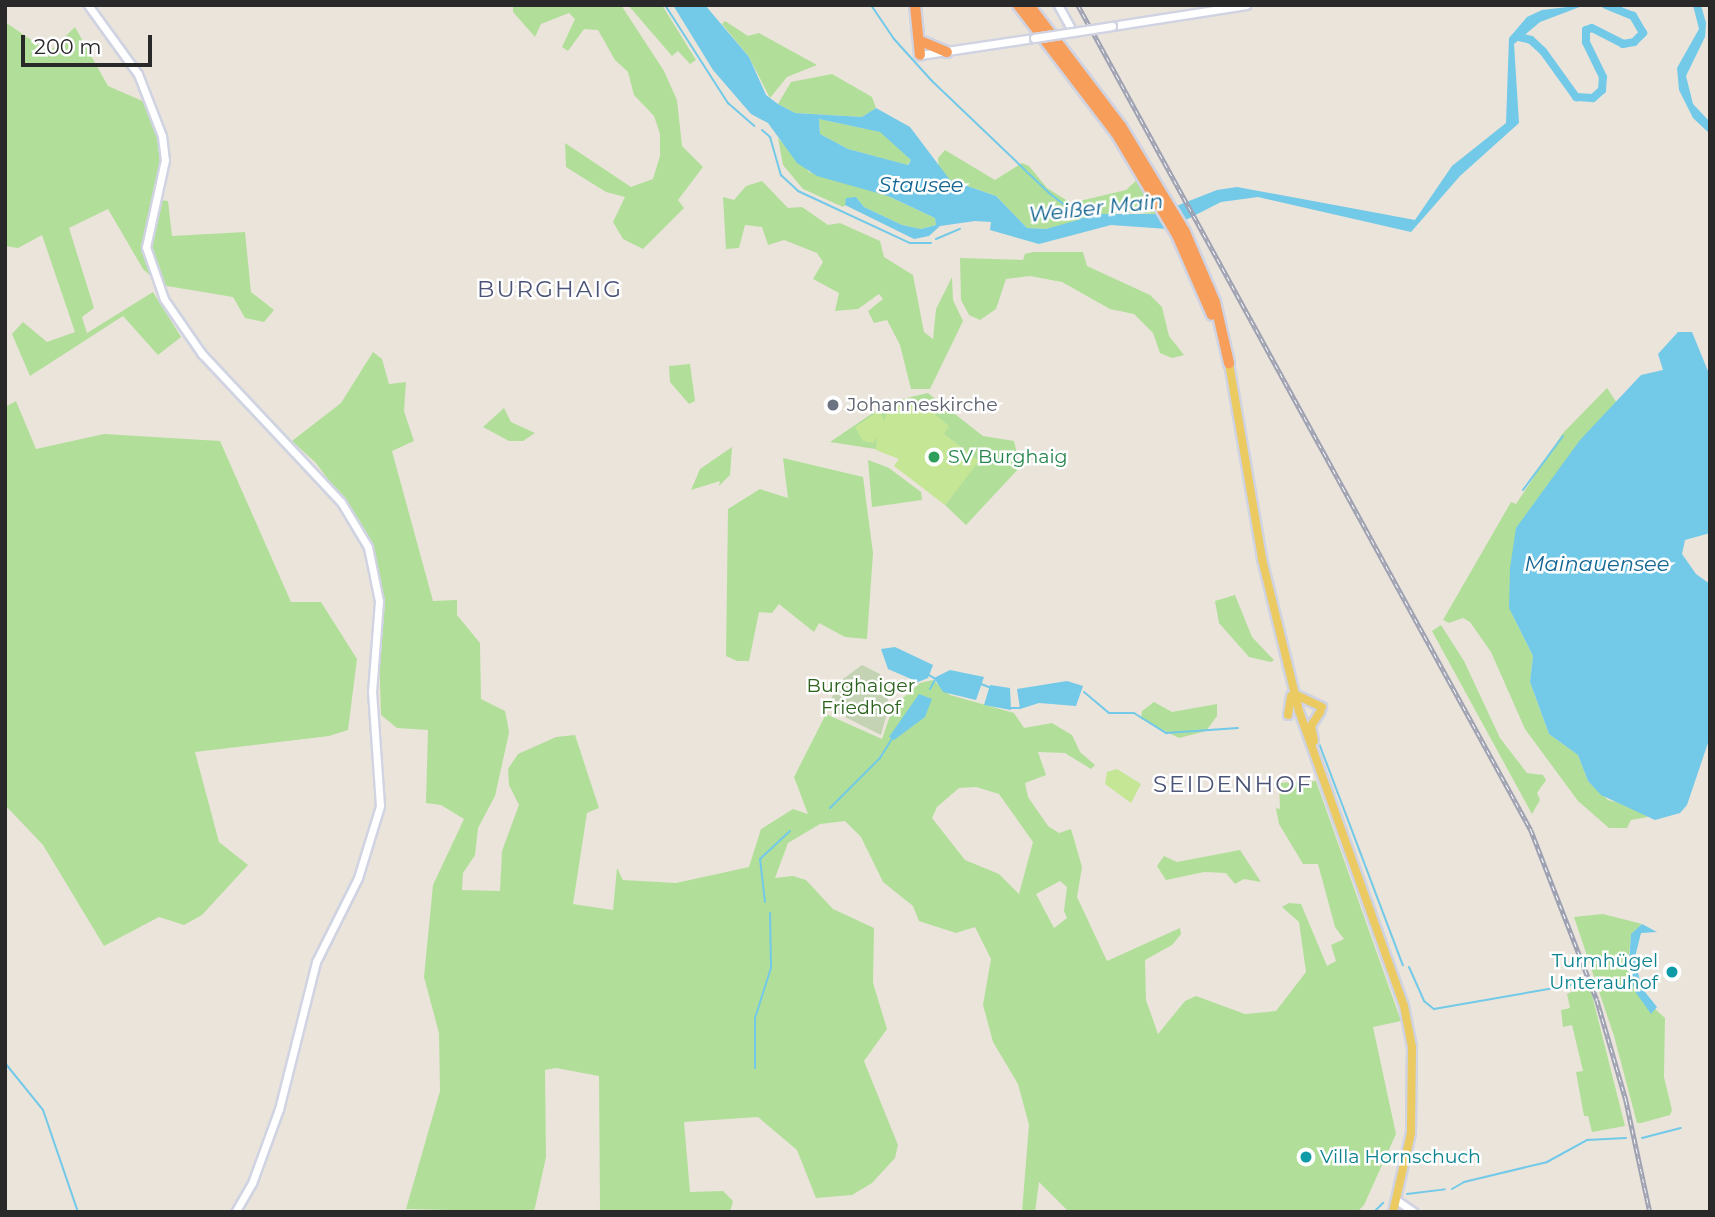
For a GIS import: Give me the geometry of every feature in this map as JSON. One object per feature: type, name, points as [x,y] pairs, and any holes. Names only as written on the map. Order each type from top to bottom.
[{"type":"highway","points":[[915,5],[922,55]]},
{"type":"highway","points":[[1018,5],[1087,85]]},
{"type":"highway","points":[[1029,5],[1131,149],[1165,205],[1181,234],[1223,339],[1228,363]]},
{"type":"highway","points":[[921,38],[947,51]]},
{"type":"main road","points":[[1228,363],[1262,559],[1293,690],[1318,772],[1404,1006],[1412,1047],[1411,1133],[1394,1212]]},
{"type":"main road","points":[[1293,690],[1321,709],[1311,726],[1318,772]]},
{"type":"main road","points":[[1288,715],[1293,690]]},
{"type":"street","points":[[88,5],[138,74],[162,136],[166,160],[145,247],[164,299],[202,355],[341,502],[368,547],[379,601],[372,691],[380,806],[358,878],[316,962],[279,1109],[252,1183],[235,1212]]},
{"type":"street","points":[[1058,5],[1073,32]]},
{"type":"street","points":[[922,55],[1246,5]]},
{"type":"street","points":[[1398,1201],[1415,1212]]},
{"type":"green space","points":[[513,5],[621,5],[664,71],[677,100],[682,146],[703,167],[678,200],[684,208],[643,249],[623,239],[613,222],[625,197],[606,192],[566,167],[565,143],[631,187],[653,179],[660,156],[660,134],[654,116],[634,95],[628,72],[615,60],[598,30],[584,29],[568,51],[562,47],[575,19],[569,13],[541,24],[535,37],[513,12]]},
{"type":"green space","points":[[628,5],[662,5],[696,60],[690,64],[678,51],[672,56]]},
{"type":"green space","points":[[725,21],[748,36],[759,33],[817,65],[787,77],[770,98],[749,57],[722,24]]},
{"type":"green space","points":[[5,22],[49,52],[75,27],[108,86],[147,103],[163,159],[154,199],[168,201],[172,236],[245,232],[251,292],[274,310],[264,322],[245,318],[233,297],[161,285],[143,269],[108,209],[69,228],[94,308],[82,317],[87,333],[153,292],[181,337],[158,355],[123,316],[30,376],[12,334],[23,322],[47,342],[75,332],[42,235],[18,248],[5,246]]},
{"type":"green space","points":[[832,74],[872,97],[876,108],[862,117],[795,113],[778,104],[791,82]]},
{"type":"green space","points":[[819,119],[881,132],[911,160],[907,165],[848,149],[820,134]]},
{"type":"green space","points":[[778,138],[809,172],[888,196],[935,218],[936,225],[921,229],[902,225],[864,207],[856,197],[843,207],[803,189],[783,165]]},
{"type":"green space","points":[[945,150],[995,180],[1022,163],[1029,166],[1047,188],[1071,203],[1126,190],[1137,180],[1156,214],[1120,212],[1046,229],[1027,228],[996,196],[950,180],[939,170],[938,158]]},
{"type":"green space","points":[[762,181],[788,208],[802,207],[828,225],[840,223],[880,241],[884,257],[913,275],[924,332],[933,339],[936,309],[952,277],[953,300],[963,321],[930,389],[911,389],[900,345],[887,320],[874,323],[868,311],[883,299],[879,294],[858,309],[835,311],[839,293],[813,279],[823,262],[817,253],[784,240],[768,245],[762,227],[745,225],[739,248],[726,249],[723,197],[734,200],[746,186]]},
{"type":"green space","points":[[1083,252],[1087,266],[1150,295],[1162,307],[1169,336],[1184,355],[1172,358],[1160,353],[1153,333],[1134,314],[1110,309],[1062,282],[1030,276],[1006,279],[996,309],[980,320],[969,315],[961,300],[960,258],[1023,260],[1025,254]]},
{"type":"green space","points":[[373,352],[382,359],[389,384],[406,382],[404,411],[414,441],[392,451],[433,601],[457,600],[457,615],[480,643],[481,699],[505,711],[509,733],[495,796],[478,828],[475,855],[463,873],[462,890],[500,891],[502,851],[519,805],[509,785],[508,769],[518,754],[556,737],[575,735],[599,808],[587,813],[573,904],[613,910],[617,868],[623,880],[676,883],[749,867],[761,829],[793,809],[808,814],[794,777],[826,714],[882,739],[893,707],[920,683],[933,680],[950,695],[1014,713],[1024,728],[1052,723],[1072,735],[1080,752],[1095,765],[1091,769],[1065,753],[1038,752],[1046,775],[1025,783],[1028,797],[1048,826],[1059,833],[1071,829],[1082,867],[1077,897],[1107,961],[1180,928],[1181,934],[1172,945],[1145,960],[1146,1000],[1158,1034],[1185,1001],[1196,996],[1245,1014],[1276,1011],[1306,972],[1299,922],[1282,907],[1289,903],[1301,904],[1327,966],[1336,961],[1331,945],[1344,939],[1335,927],[1318,864],[1303,864],[1279,824],[1276,808],[1280,809],[1279,783],[1316,781],[1401,1021],[1373,1027],[1396,1134],[1364,1205],[1357,1212],[1069,1212],[1039,1182],[1035,1212],[1022,1212],[1029,1125],[1018,1084],[993,1042],[983,1005],[991,959],[975,927],[956,933],[919,921],[913,906],[883,882],[861,837],[845,821],[820,824],[788,843],[775,878],[793,876],[806,880],[833,909],[874,928],[873,983],[887,1029],[864,1061],[898,1145],[895,1158],[872,1183],[852,1195],[816,1198],[797,1150],[758,1117],[684,1122],[690,1192],[723,1191],[733,1201],[730,1212],[600,1212],[599,1076],[556,1068],[545,1070],[546,1157],[534,1212],[406,1209],[440,1091],[439,1033],[424,977],[433,885],[464,819],[441,805],[426,803],[428,730],[397,728],[381,715],[379,652],[384,601],[366,531],[316,463],[292,441],[341,403]],"holes":[[[976,787],[999,794],[1033,842],[1019,894],[999,874],[965,860],[932,818],[937,807],[959,788]],[[1060,881],[1067,887],[1064,911],[1067,918],[1054,928],[1036,894]]]},
{"type":"green space","points":[[690,364],[695,401],[689,404],[670,382],[669,366]]},
{"type":"green space","points":[[1607,388],[1617,403],[1608,414],[1513,616],[1533,656],[1530,682],[1549,734],[1578,755],[1588,781],[1608,800],[1634,807],[1648,817],[1631,820],[1627,828],[1609,828],[1578,801],[1525,729],[1491,652],[1470,622],[1463,618],[1449,623],[1443,620],[1511,502],[1516,504],[1563,433]]},
{"type":"green space","points":[[928,393],[983,436],[1014,441],[1020,467],[966,525],[945,505],[978,461],[944,434],[925,406],[890,406],[882,450],[830,442],[889,402]]},
{"type":"green space","points":[[16,401],[36,449],[104,434],[220,441],[291,602],[321,602],[357,659],[348,730],[329,736],[195,752],[219,842],[248,865],[202,915],[184,925],[159,917],[104,946],[43,845],[5,805],[5,407]]},
{"type":"green space","name":"SV Burghaig","points":[[889,406],[925,406],[949,426],[944,434],[979,461],[945,505],[894,466],[899,459],[876,450],[877,437],[873,443],[863,441],[855,427],[879,411],[884,421]]},
{"type":"green space","points":[[504,408],[511,422],[535,433],[523,441],[509,441],[483,427]]},
{"type":"green space","points":[[732,447],[730,475],[719,486],[720,481],[691,490],[700,469]]},
{"type":"green space","points":[[783,458],[863,477],[873,553],[867,639],[845,637],[819,623],[814,632],[779,604],[772,613],[759,612],[749,661],[737,661],[726,656],[728,509],[760,489],[788,498]]},
{"type":"green space","points":[[868,460],[889,468],[921,492],[922,500],[872,507]]},
{"type":"green space","points":[[1235,595],[1252,637],[1274,660],[1271,662],[1249,657],[1219,623],[1215,601]]},
{"type":"green space","points":[[1441,625],[1464,661],[1500,738],[1527,773],[1543,775],[1546,780],[1537,793],[1540,800],[1532,814],[1432,631]]},
{"type":"green space","name":"Burghaiger Friedhof","points":[[862,665],[880,674],[886,689],[889,705],[881,735],[827,708],[839,682]]},
{"type":"green space","points":[[1154,702],[1172,712],[1217,704],[1217,716],[1206,731],[1179,738],[1141,719],[1142,711]]},
{"type":"green space","points":[[1117,769],[1141,784],[1131,803],[1105,784],[1107,772]]},
{"type":"green space","points":[[1240,850],[1261,882],[1244,879],[1235,884],[1226,873],[1204,872],[1166,880],[1157,866],[1164,856],[1177,862]]},
{"type":"green space","points":[[1603,914],[1642,924],[1631,934],[1629,956],[1634,990],[1665,1018],[1664,1077],[1672,1110],[1670,1115],[1641,1123],[1637,1123],[1614,1036],[1574,917]]},
{"type":"green space","points":[[1589,983],[1625,1126],[1592,1132],[1588,1116],[1584,1116],[1576,1072],[1583,1071],[1572,1025],[1563,1027],[1561,1010],[1570,1008],[1567,994]]},
{"type":"water","name":"Stausee","points":[[673,5],[705,5],[749,57],[766,95],[778,104],[795,113],[862,117],[876,108],[910,127],[950,180],[996,196],[1027,228],[1046,229],[1099,214],[1156,214],[1217,190],[1237,187],[1415,220],[1452,166],[1506,123],[1509,38],[1527,17],[1542,10],[1585,5],[1540,22],[1514,44],[1519,123],[1460,176],[1411,232],[1258,197],[1221,202],[1168,229],[1111,225],[1039,244],[990,230],[991,222],[975,221],[940,226],[929,236],[914,239],[845,205],[846,198],[856,197],[864,207],[902,225],[921,229],[936,225],[935,218],[888,196],[817,176],[797,163],[768,123],[751,114],[713,70]],"holes":[[[819,119],[880,132],[911,160],[908,165],[848,149],[820,134]]]},
{"type":"water","points":[[1693,5],[1701,5],[1706,23],[1705,37],[1686,76],[1693,104],[1710,122],[1710,134],[1693,118],[1679,90],[1677,68],[1699,29]]},
{"type":"water","name":"Mainauensee","points":[[1678,332],[1692,332],[1710,376],[1710,533],[1685,540],[1682,554],[1696,574],[1710,584],[1710,737],[1687,805],[1680,813],[1655,820],[1601,795],[1588,781],[1578,755],[1549,734],[1530,682],[1533,656],[1509,608],[1510,568],[1516,528],[1580,440],[1641,375],[1663,370],[1658,354]]},
{"type":"water","points":[[895,647],[933,665],[928,678],[918,682],[888,669],[881,649]]},
{"type":"water","points":[[950,670],[984,677],[976,700],[943,692],[934,678]]},
{"type":"water","points":[[1067,681],[1083,686],[1076,706],[1039,703],[1020,709],[1017,689]]},
{"type":"water","points":[[990,685],[1010,688],[1011,710],[984,705]]},
{"type":"water","points":[[919,694],[932,699],[925,717],[894,740],[889,737]]},
{"type":"water","points":[[1642,924],[1657,932],[1641,933],[1635,957],[1641,987],[1657,1007],[1651,1014],[1634,990],[1629,962],[1631,934]]},
{"type":"waterway","points":[[665,5],[728,103],[754,126]]},
{"type":"waterway","name":"Weißer Main","points":[[871,5],[894,39],[932,81],[1049,193],[1084,220]]},
{"type":"waterway","points":[[1519,37],[1531,40],[1543,51],[1576,97],[1593,98],[1602,90],[1603,77],[1586,42],[1586,30],[1592,28],[1623,44],[1634,42],[1643,33],[1633,16],[1606,5]]},
{"type":"waterway","points":[[762,130],[770,137],[781,175],[798,191],[910,243],[931,243]]},
{"type":"waterway","points":[[936,239],[960,229]]},
{"type":"waterway","points":[[1523,490],[1563,436]]},
{"type":"waterway","points":[[929,675],[934,678]]},
{"type":"waterway","points":[[930,689],[935,680]]},
{"type":"waterway","points":[[981,684],[989,687]]},
{"type":"waterway","points":[[1084,692],[1109,713],[1134,713],[1166,733],[1238,728]]},
{"type":"waterway","points":[[1011,708],[1020,708]]},
{"type":"waterway","points":[[1317,738],[1403,965]]},
{"type":"waterway","points":[[830,808],[880,758],[892,739]]},
{"type":"waterway","points":[[765,902],[760,859],[790,831]]},
{"type":"waterway","points":[[755,1068],[755,1018],[771,968],[770,913]]},
{"type":"waterway","points":[[1409,967],[1424,1001],[1434,1009],[1583,983]]},
{"type":"waterway","points":[[5,1063],[43,1110],[78,1212]]},
{"type":"waterway","points":[[1642,1138],[1681,1128]]},
{"type":"waterway","points":[[1452,1189],[1464,1182],[1547,1162],[1587,1140],[1626,1138]]},
{"type":"waterway","points":[[1407,1194],[1445,1189]]},
{"type":"waterway","points":[[1374,1212],[1383,1203]]},
{"type":"railway","points":[[1078,5],[1531,830],[1597,1000],[1626,1100],[1650,1212]]},
{"type":"place","name":"Johanneskirche","points":[[833,405]]},
{"type":"place","name":"SV Burghaig","points":[[934,457]]},
{"type":"place","name":"Turmhügel Unterauhof","points":[[1672,972]]},
{"type":"place","name":"Villa Hornschuch","points":[[1306,1157]]},
{"type":"district","name":"BURGHAIG","points":[[550,289]]},
{"type":"district","name":"SEIDENHOF","points":[[1233,784]]}]
